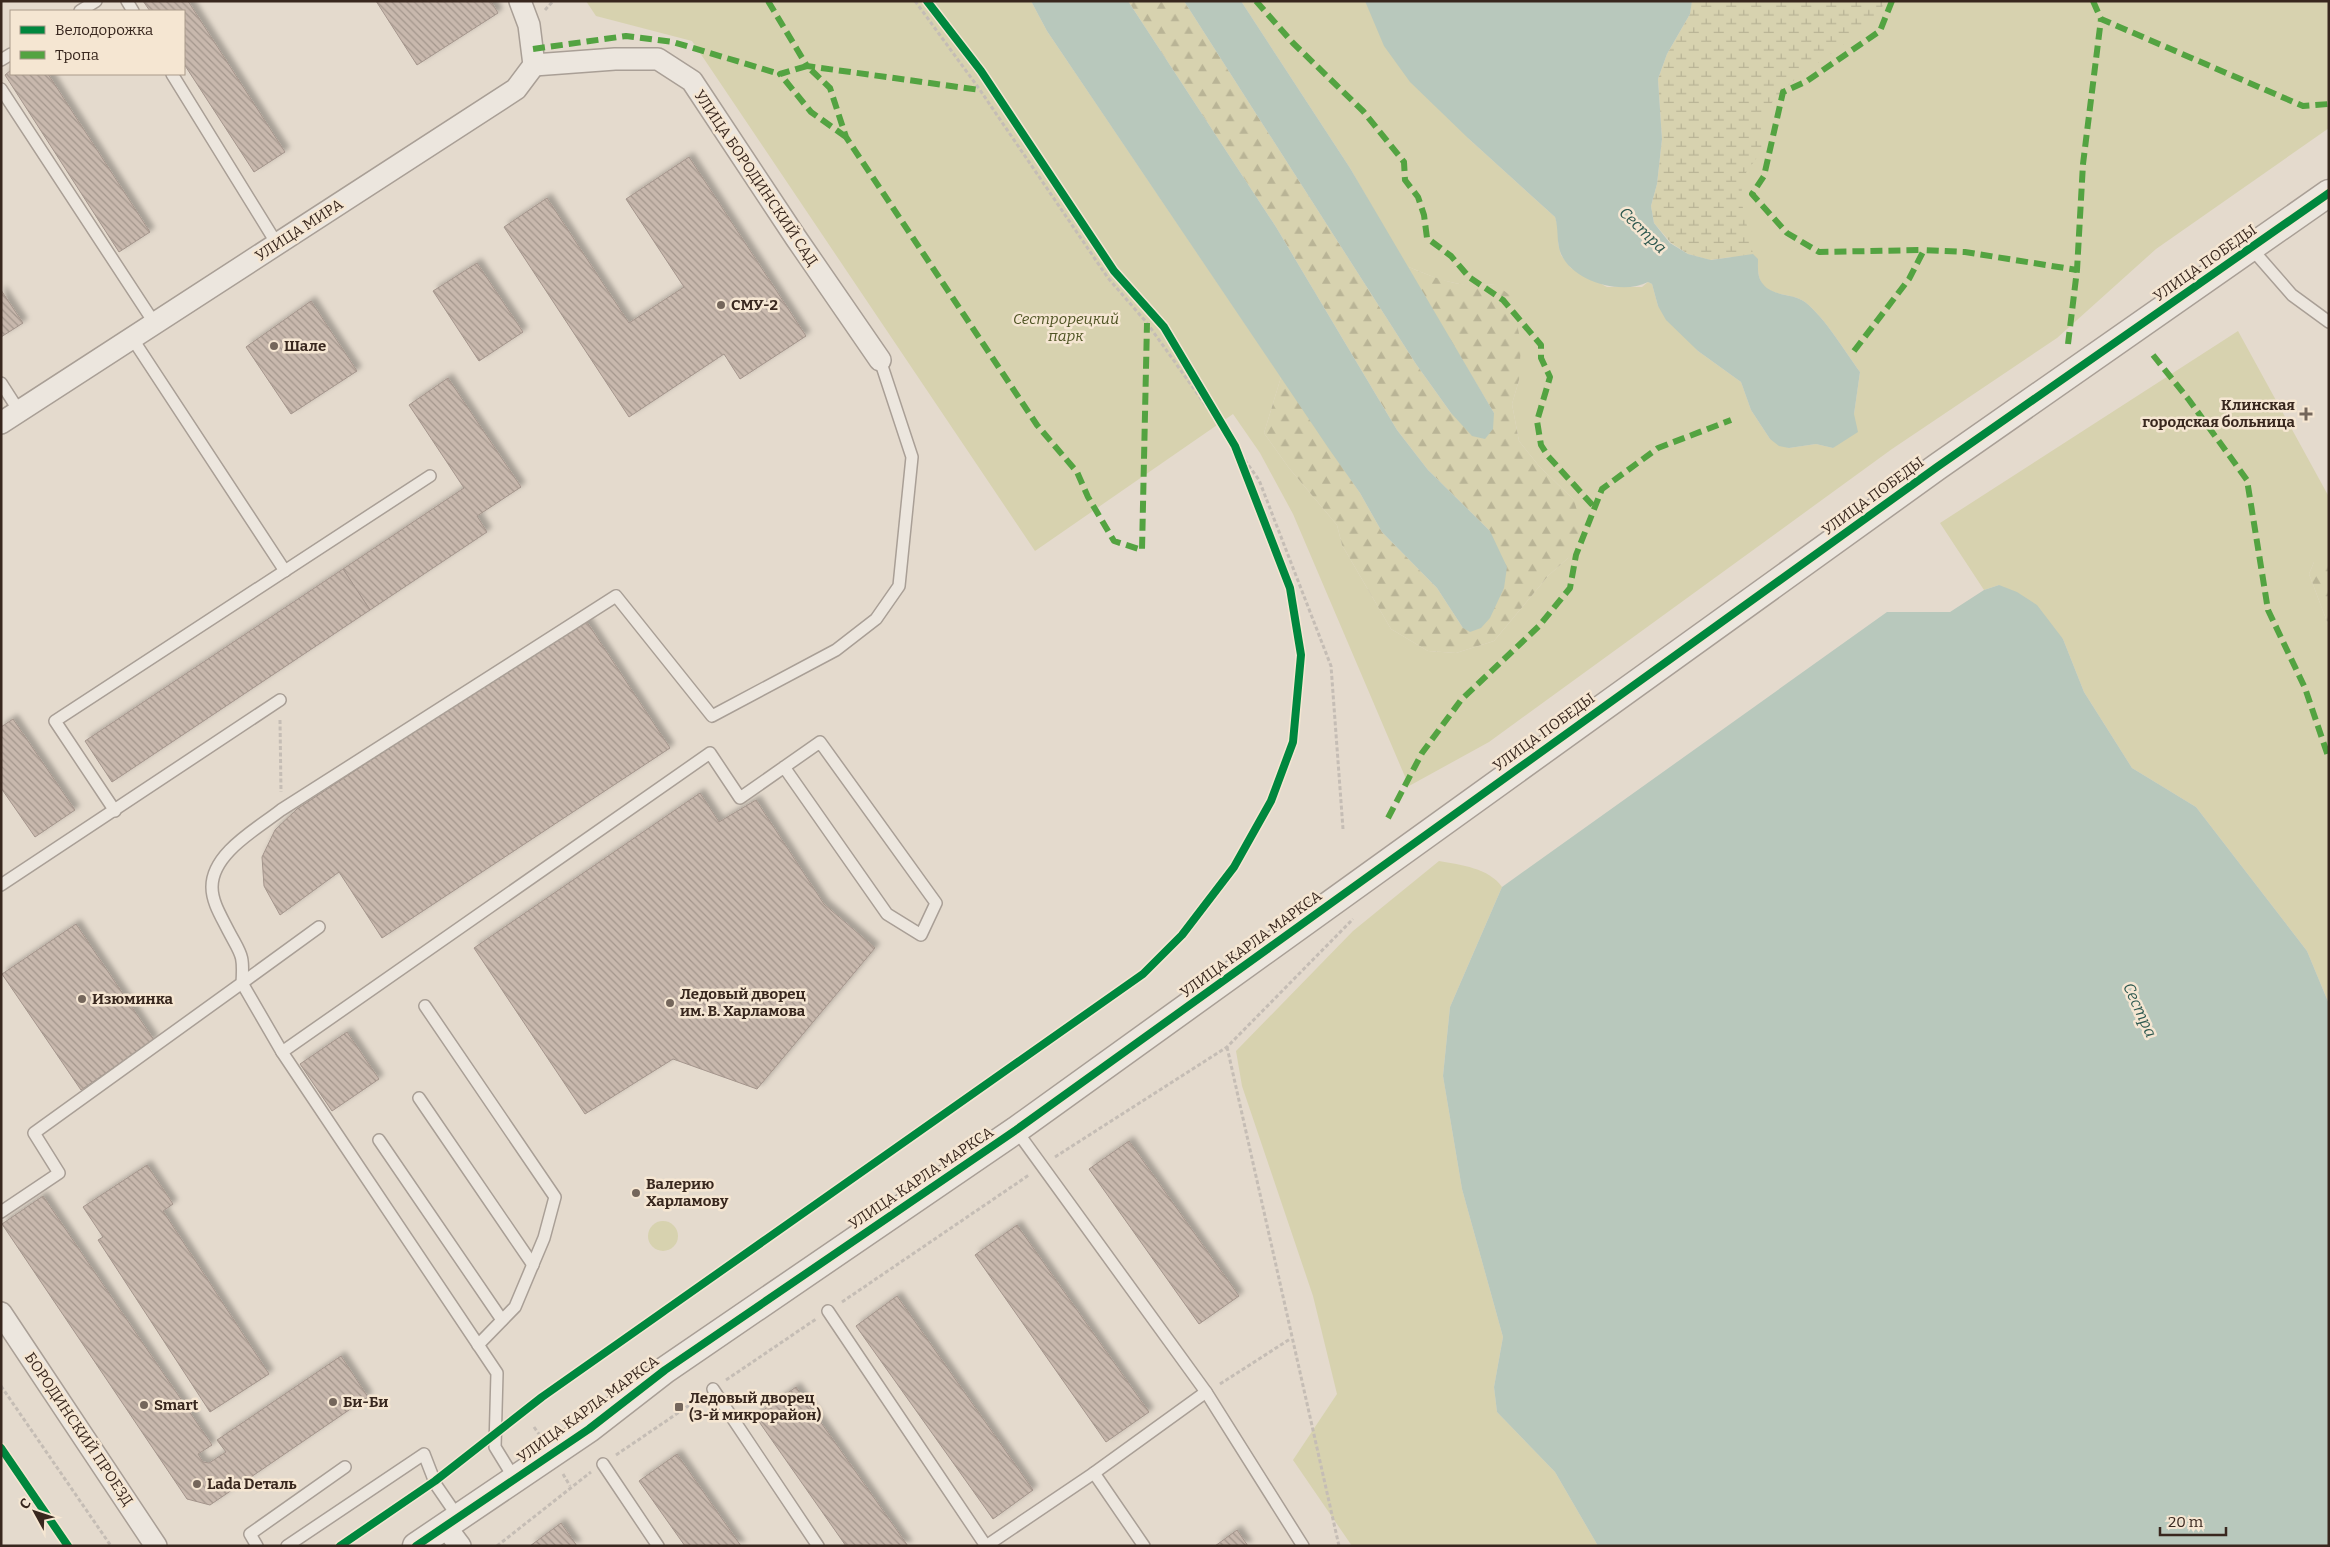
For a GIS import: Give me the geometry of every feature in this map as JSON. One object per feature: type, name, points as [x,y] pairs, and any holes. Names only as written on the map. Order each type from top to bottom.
[{"type":"street","points":[[520,1],[529,25],[534,65]]},
{"type":"street","name":"УЛИЦА БОРОДИНСКИЙ САД","points":[[534,65],[658,58],[692,81],[880,360]]},
{"type":"street","name":"УЛИЦА МИРА","points":[[1,423],[516,89],[534,65]]},
{"type":"street","name":"УЛИЦА ПОБЕДЫ","points":[[1437,826],[1937,467],[2329,193]]},
{"type":"street","name":"УЛИЦА КАРЛА МАРКСА","points":[[416,1546],[455,1529],[514,1478],[588,1429],[665,1370],[1016,1130],[1437,826]]},
{"type":"street","name":"БОРОДИНСКИЙ ПРОЕЗД","points":[[1,1313],[156,1546]]},
{"type":"lane","points":[[82,10],[96,1]]},
{"type":"lane","points":[[173,75],[277,244]]},
{"type":"lane","points":[[1,89],[154,324]]},
{"type":"lane","points":[[2251,248],[2292,295],[2329,322]]},
{"type":"lane","points":[[132,338],[285,571]]},
{"type":"lane","points":[[514,1478],[495,1447],[498,1374],[282,1052],[242,983],[243,958],[215,903],[212,887],[214,870],[232,850],[281,810],[616,596],[712,716],[836,650],[876,619],[899,586],[912,457],[880,360]]},
{"type":"lane","points":[[1,383],[19,411]]},
{"type":"lane","points":[[116,811],[55,721],[430,476]]},
{"type":"lane","points":[[1,885],[116,811],[280,700]]},
{"type":"lane","points":[[282,1052],[710,753],[740,798],[784,767],[820,742],[936,903],[920,935],[887,914],[784,767]]},
{"type":"lane","points":[[1,1212],[59,1173],[34,1132],[319,927]]},
{"type":"lane","points":[[425,1006],[555,1197],[544,1238],[515,1307],[478,1345]]},
{"type":"lane","points":[[419,1098],[533,1265]]},
{"type":"lane","points":[[1016,1130],[1206,1392],[1303,1546]]},
{"type":"lane","points":[[379,1140],[502,1320]]},
{"type":"lane","points":[[828,1311],[986,1546],[1094,1473],[1206,1392]]},
{"type":"lane","points":[[713,1389],[818,1546]]},
{"type":"lane","points":[[287,1546],[424,1454],[455,1529]]},
{"type":"lane","points":[[602,1464],[658,1546]]},
{"type":"lane","points":[[257,1546],[250,1534],[345,1467]]},
{"type":"lane","points":[[1094,1473],[1144,1546]]},
{"type":"path","points":[[915,1],[980,90],[1108,278],[1148,324],[1259,480],[1331,666],[1343,829]]},
{"type":"path","points":[[1180,352],[1235,446],[1249,482]]},
{"type":"path","points":[[280,700],[281,810]]},
{"type":"path","points":[[497,1546],[570,1486],[602,1464],[1042,1166],[1227,1047],[1356,917]]},
{"type":"path","points":[[1227,1047],[1290,1339],[1339,1546]]},
{"type":"path","points":[[1206,1392],[1290,1339]]},
{"type":"path","points":[[1,1386],[111,1546]]},
{"type":"green space","name":"Сестрорецкий парк","points":[[586,1],[1031,1],[1047,31],[1281,377],[1264,433],[1289,468],[1337,525],[1342,545],[1391,629],[1428,651],[1456,653],[1494,641],[1548,576],[1568,558],[1574,500],[1539,466],[1519,441],[1512,404],[1519,380],[1495,284],[1469,286],[1441,280],[1406,266],[1350,168],[1241,1],[1365,1],[1469,139],[1555,217],[1561,255],[1571,268],[1607,287],[1642,287],[1648,282],[1652,284],[1658,306],[1698,351],[1741,382],[1751,410],[1770,439],[1789,448],[1816,444],[1833,448],[1854,414],[1860,372],[1813,309],[1800,299],[1772,291],[1763,285],[1759,276],[1758,259],[1731,257],[1690,14],[1692,1],[2329,1],[2329,128],[2156,249],[2057,338],[1892,449],[1489,742],[1409,786],[1293,514],[1260,453],[1233,414],[1035,551],[692,41],[596,16]]},
{"type":"green space","points":[[1128,1],[1184,1],[1416,364],[1451,413],[1494,413],[1406,266],[1449,282],[1470,285],[1495,284],[1511,296],[1521,343],[1519,380],[1512,404],[1519,441],[1539,466],[1574,500],[1583,532],[1568,558],[1548,576],[1494,641],[1456,653],[1428,651],[1391,629],[1342,545],[1337,525],[1289,468],[1264,433],[1281,377],[1360,493],[1382,532],[1437,588],[1463,628],[1490,531],[1428,470],[1397,430],[1276,227]]},
{"type":"green space","points":[[1692,1],[1886,1],[1868,24],[1846,43],[1793,81],[1760,116],[1763,149],[1743,177],[1741,199],[1753,254],[1710,260],[1688,254],[1671,243],[1654,223],[1651,206],[1657,184],[1662,139],[1658,79],[1667,54],[1690,14]]},
{"type":"green space","points":[[2238,331],[2329,497],[2329,562],[2314,562],[2309,574],[2329,627],[2329,1004],[2307,951],[2196,807],[2132,768],[2084,692],[2063,639],[1999,585],[1984,590],[1940,523]]},
{"type":"green space","points":[[2314,562],[2329,562],[2329,627],[2309,574]]},
{"type":"green space","points":[[1439,861],[1482,871],[1490,875],[1502,887],[1450,1007],[1443,1076],[1462,1189],[1503,1337],[1494,1387],[1497,1412],[1555,1472],[1598,1546],[1352,1546],[1293,1460],[1337,1394],[1313,1296],[1242,1086],[1236,1051],[1353,931]]},
{"type":"green space","points":[[663,1221],[674,1225],[678,1236],[674,1247],[663,1251],[652,1247],[648,1236],[652,1225]]},
{"type":"water","points":[[1031,1],[1128,1],[1276,227],[1397,430],[1428,470],[1490,531],[1507,567],[1504,588],[1490,618],[1481,628],[1470,632],[1463,628],[1437,588],[1382,532],[1360,493],[1047,31]]},
{"type":"water","points":[[1184,1],[1241,1],[1350,168],[1494,413],[1493,429],[1485,439],[1472,436],[1451,413],[1416,364]]},
{"type":"water","name":"Сестра","points":[[1365,1],[1692,1],[1690,14],[1667,54],[1658,79],[1662,139],[1657,184],[1651,206],[1654,223],[1670,243],[1688,254],[1711,260],[1753,254],[1758,259],[1758,272],[1763,284],[1767,288],[1800,299],[1813,309],[1860,372],[1854,414],[1858,432],[1833,448],[1816,444],[1789,448],[1779,446],[1770,439],[1751,410],[1741,382],[1698,351],[1666,320],[1658,306],[1652,284],[1648,282],[1638,286],[1626,287],[1600,284],[1588,279],[1567,264],[1561,254],[1555,217],[1469,139],[1410,82],[1384,46]]},
{"type":"water","name":"Сестра","points":[[1999,585],[2017,592],[2037,605],[2063,639],[2084,692],[2132,768],[2196,807],[2307,951],[2329,1004],[2329,1546],[1598,1546],[1555,1472],[1497,1412],[1494,1387],[1503,1337],[1462,1189],[1443,1076],[1450,1007],[1502,887],[1887,612],[1950,612],[1984,590]]},
{"type":"building","points":[[143,1],[188,1],[285,152],[254,172],[185,66],[185,10],[149,10]]},
{"type":"building","points":[[376,1],[491,1],[498,13],[417,65]]},
{"type":"building","points":[[10,71],[10,75],[49,75],[150,232],[119,252],[5,75]]},
{"type":"building","name":"СМУ-2","points":[[689,157],[806,336],[740,379],[724,354],[629,417],[504,227],[547,198],[629,323],[684,287],[626,199]]},
{"type":"building","points":[[477,263],[523,332],[479,361],[433,291]]},
{"type":"building","points":[[1,290],[23,323],[1,337]]},
{"type":"building","points":[[311,301],[357,371],[291,414],[246,347]]},
{"type":"building","points":[[448,378],[521,487],[477,516],[487,532],[370,610],[343,569],[464,488],[409,405]]},
{"type":"building","points":[[343,569],[370,610],[112,782],[85,741]]},
{"type":"building","points":[[585,619],[670,748],[382,938],[339,872],[280,915],[264,886],[262,857],[275,830],[297,809]]},
{"type":"building","points":[[13,719],[75,810],[35,837],[1,788],[1,727]]},
{"type":"building","name":"Ледовый дворец им. В. Харламова","points":[[700,793],[719,822],[756,800],[824,904],[875,948],[757,1089],[673,1059],[585,1114],[474,948]]},
{"type":"building","points":[[76,924],[154,1040],[81,1090],[2,974]]},
{"type":"building","points":[[347,1032],[379,1079],[332,1111],[300,1064]]},
{"type":"building","points":[[1129,1141],[1239,1296],[1199,1324],[1089,1169]]},
{"type":"building","points":[[147,1165],[173,1204],[163,1211],[269,1374],[210,1412],[98,1240],[103,1237],[83,1207]]},
{"type":"building","points":[[43,1196],[212,1445],[198,1454],[203,1462],[209,1463],[226,1452],[217,1440],[341,1356],[368,1397],[210,1505],[187,1499],[2,1224]]},
{"type":"building","points":[[1017,1225],[1149,1412],[1106,1442],[975,1255]]},
{"type":"building","points":[[897,1296],[1033,1490],[993,1519],[856,1326]]},
{"type":"building","points":[[796,1387],[908,1546],[846,1546],[755,1416]]},
{"type":"building","points":[[677,1454],[741,1546],[685,1546],[639,1481]]},
{"type":"building","points":[[561,1523],[577,1546],[530,1546]]},
{"type":"building","points":[[1237,1530],[1248,1546],[1215,1546]]},
{"type":"marked path","points":[[768,1],[807,66],[980,90]]},
{"type":"marked path","points":[[1256,1],[1293,43],[1363,111],[1404,162],[1405,180],[1418,197],[1424,215],[1427,238],[1451,256],[1469,277],[1503,300],[1541,345],[1541,358],[1550,377],[1537,421],[1541,445],[1548,456],[1595,508]]},
{"type":"marked path","points":[[1892,1],[1880,31],[1807,81],[1783,92],[1764,176],[1752,194],[1787,233],[1819,252],[1924,250]]},
{"type":"marked path","points":[[2093,1],[2101,19],[2303,106],[2329,104]]},
{"type":"marked path","points":[[2068,344],[2077,270],[2083,164],[2101,19]]},
{"type":"marked path","points":[[533,49],[626,36],[673,42],[780,74]]},
{"type":"marked path","points":[[846,137],[811,112],[780,74],[807,66],[830,88],[846,137],[1037,425],[1077,472],[1088,497],[1114,541],[1142,550],[1147,323]]},
{"type":"marked path","points":[[1854,351],[1909,279],[1924,250],[1965,252],[2077,270]]},
{"type":"marked path","points":[[2153,355],[2189,400],[2247,480],[2268,610],[2305,688],[2329,759]]},
{"type":"marked path","points":[[1388,818],[1422,753],[1461,700],[1539,626],[1570,588],[1576,555],[1602,489],[1658,448],[1731,420]]},
{"type":"cycle path","points":[[340,1546],[435,1481],[542,1397],[1143,974],[1182,935],[1234,867],[1271,801],[1293,742],[1301,655],[1290,588],[1235,446],[1164,327],[1114,271],[981,71],[927,1]]},
{"type":"cycle path","points":[[416,1546],[589,1429],[665,1370],[1016,1130],[1937,467],[2329,193]]},
{"type":"cycle path","points":[[1,1448],[68,1546]]},
{"type":"place","name":"СМУ-2","points":[[721,305]]},
{"type":"place","name":"Шале","points":[[274,346]]},
{"type":"place","name":"Клинская городская больница","points":[[2306,414]]},
{"type":"place","name":"Изюминка","points":[[82,999]]},
{"type":"place","name":"Ледовый дворец им. В. Харламова","points":[[670,1003]]},
{"type":"place","name":"Валерию Харламову","points":[[636,1193]]},
{"type":"place","name":"Би-Би","points":[[333,1402]]},
{"type":"place","name":"Smart","points":[[144,1405]]},
{"type":"place","name":"Ледовый дворец (3-й микрорайон)","points":[[679,1407]]},
{"type":"place","name":"Lada Dеталь","points":[[197,1484]]}]
